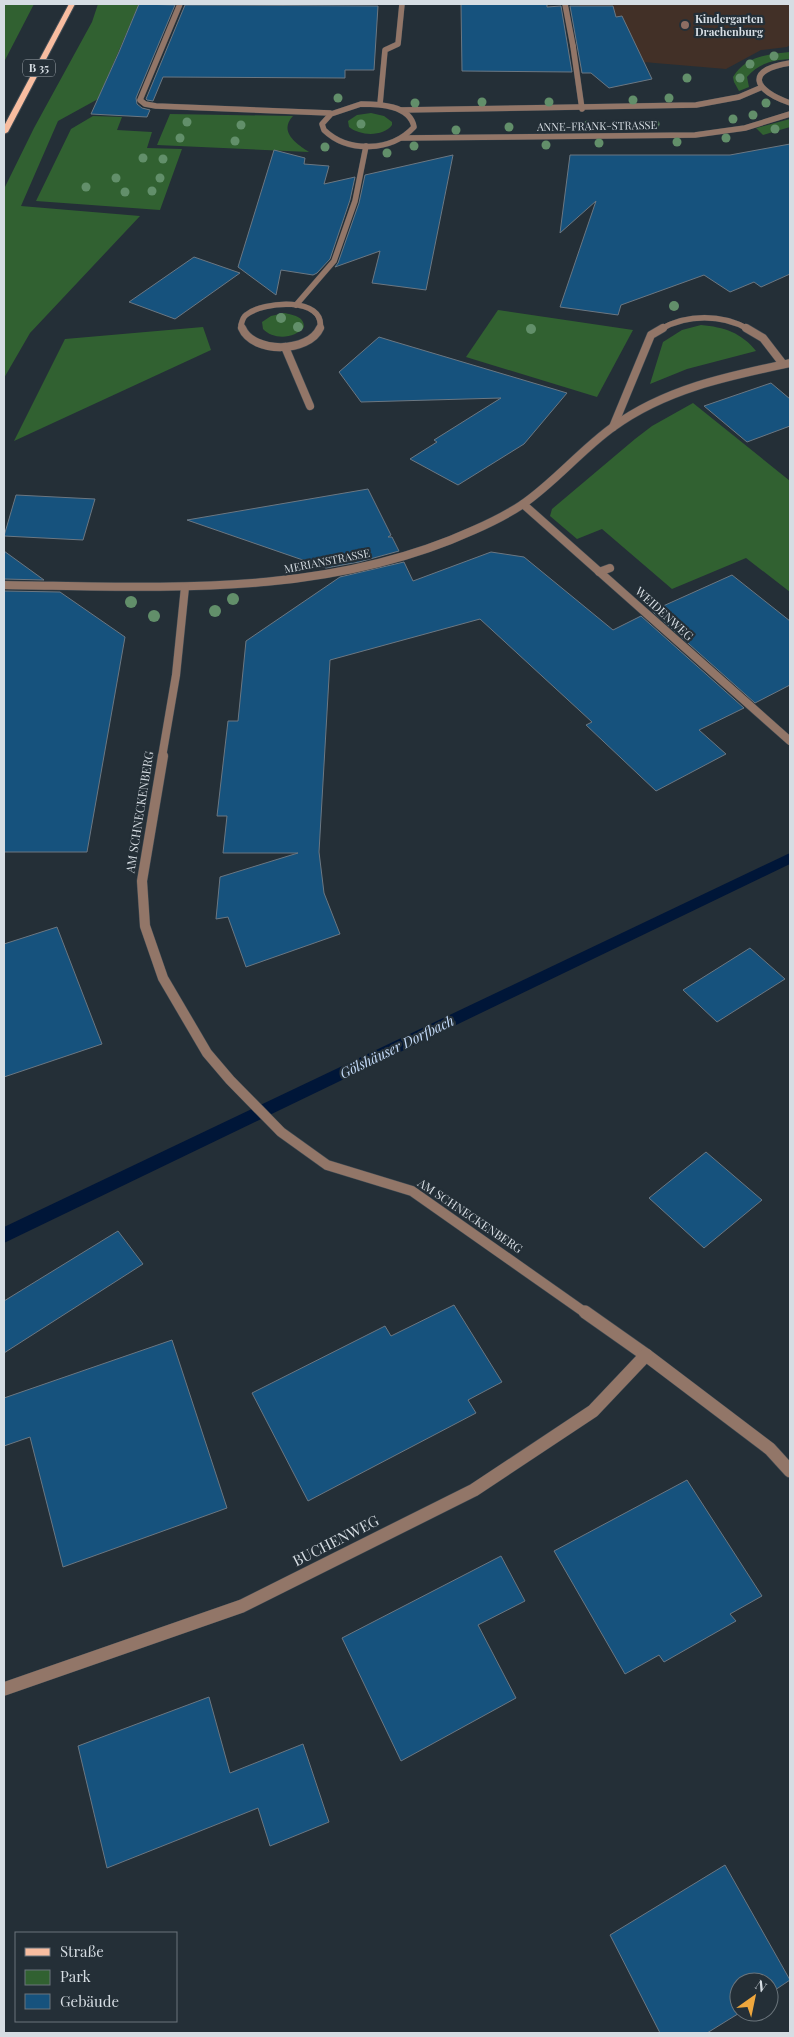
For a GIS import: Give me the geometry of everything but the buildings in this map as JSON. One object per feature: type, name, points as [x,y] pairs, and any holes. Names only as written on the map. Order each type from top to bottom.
[{"type":"main road","name":"B 35","points":[[4,132],[72,4]]},
{"type":"street","points":[[180,4],[140,100],[142,103],[166,107],[330,113]]},
{"type":"street","points":[[380,104],[385,50],[398,44],[402,4]]},
{"type":"street","points":[[565,4],[582,109]]},
{"type":"street","points":[[790,63],[765,70],[759,75],[757,81],[760,88],[777,99],[790,103]]},
{"type":"street","name":"ANNE-FRANK-STRASSE","points":[[760,88],[738,97],[696,105],[662,108],[401,110],[380,104],[352,105],[330,113],[324,119],[323,125],[325,131],[331,137],[366,146],[386,144],[402,138],[656,136],[704,133],[748,127],[790,114]]},
{"type":"street","points":[[401,110],[413,121],[414,127],[410,133],[402,138]]},
{"type":"street","points":[[296,305],[334,261],[355,201],[366,146]]},
{"type":"street","points":[[284,303],[308,308],[316,314],[321,320],[322,328],[318,334],[310,341],[285,347],[272,347],[251,342],[240,330],[243,317],[260,307],[284,303]]},
{"type":"street","name":"MERIANSTRASSE","points":[[613,427],[651,335],[670,324],[694,318],[721,319],[744,327],[763,338],[787,364]]},
{"type":"street","points":[[285,347],[310,406]]},
{"type":"street","name":"MERIANSTRASSE","points":[[4,585],[185,587],[288,581],[361,568],[432,546],[457,536],[522,504],[613,427],[660,399],[719,378],[787,364]]},
{"type":"street","name":"WEIDENWEG","points":[[522,504],[790,741]]},
{"type":"street","points":[[599,572],[610,568]]},
{"type":"street","name":"AM SCHNECKENBERG","points":[[185,587],[176,676],[142,881],[145,926],[162,978],[207,1053],[230,1080],[281,1132],[327,1165],[412,1191],[646,1355],[770,1449],[790,1471]]},
{"type":"street","name":"BUCHENWEG","points":[[4,1689],[242,1606],[474,1490],[593,1411],[646,1355]]},
{"type":"shaded area","name":"Kindergarten Drachenburg","points":[[579,4],[790,4],[790,45],[761,50],[726,69],[584,57]]},
{"type":"green space","points":[[4,4],[34,4],[4,62]]},
{"type":"green space","points":[[98,4],[139,4],[98,99],[58,121],[21,206],[140,216],[30,333],[4,378],[4,189],[34,128],[92,22]]},
{"type":"green space","points":[[790,52],[790,59],[772,61],[756,68],[747,77],[749,87],[739,91],[733,77],[744,65],[758,57]]},
{"type":"green space","points":[[371,113],[384,116],[392,122],[392,125],[383,132],[371,134],[359,132],[349,127],[348,121],[357,115]]},
{"type":"green space","points":[[170,114],[293,116],[287,127],[288,132],[299,145],[309,152],[157,145]]},
{"type":"green space","points":[[93,116],[122,117],[117,130],[152,132],[147,148],[182,149],[160,210],[36,201],[71,129]]},
{"type":"green space","points":[[790,119],[790,127],[763,135],[756,128]]},
{"type":"green space","points":[[498,310],[633,330],[597,397],[466,357]]},
{"type":"green space","points":[[284,313],[300,318],[304,323],[304,327],[295,334],[284,337],[272,335],[263,329],[262,322],[271,316]]},
{"type":"green space","points":[[701,325],[725,329],[739,335],[756,351],[687,369],[650,384],[663,342],[682,330]]},
{"type":"green space","points":[[203,327],[211,350],[14,441],[65,339]]},
{"type":"green space","points":[[693,403],[790,481],[790,592],[746,558],[672,589],[602,529],[577,539],[550,516],[552,509],[635,439],[652,426]]},
{"type":"waterway","name":"Gölshäuser Dorfbach","points":[[4,1235],[790,858]]},
{"type":"place","name":"Kindergarten Drachenburg","points":[[685,25]]}]
